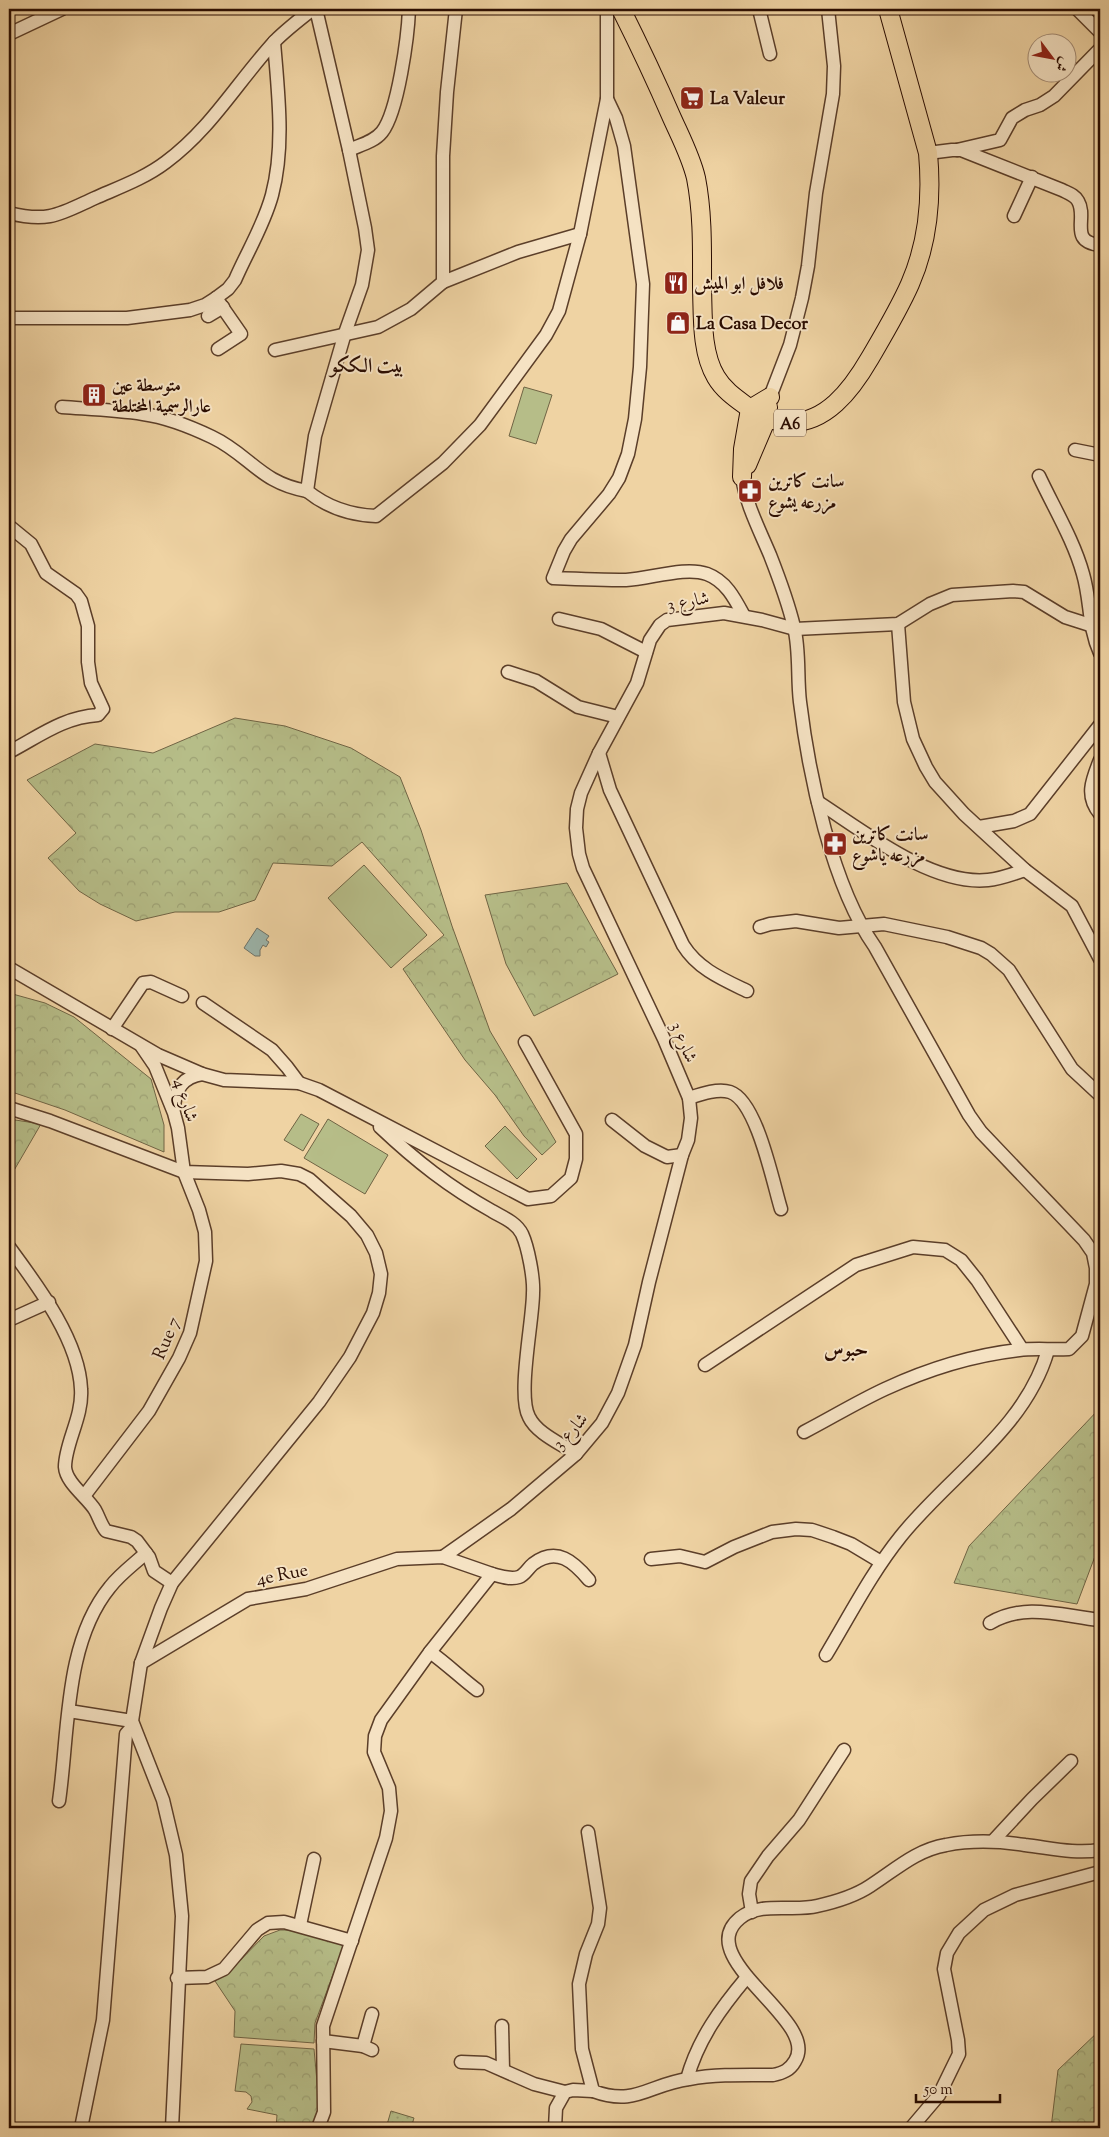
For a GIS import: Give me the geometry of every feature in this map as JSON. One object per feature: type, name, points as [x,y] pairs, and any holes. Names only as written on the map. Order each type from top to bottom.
[{"type":"highway","name":"A6","points":[[621,9],[677,128],[696,178],[702,231],[705,339],[712,369],[725,388],[750,409],[780,422],[800,422],[818,416],[840,399],[853,385],[904,297],[916,270],[928,211],[930,174],[928,153],[888,9]]},
{"type":"highway","points":[[742,476],[743,449],[750,409],[770,397]]},
{"type":"highway","points":[[742,476],[767,418],[770,397]]},
{"type":"street","points":[[9,34],[62,9]]},
{"type":"street","points":[[9,213],[39,218],[55,216],[134,182],[155,170],[207,124],[274,42],[315,9],[349,150],[368,250],[362,285],[345,333],[315,436],[308,491]]},
{"type":"street","points":[[349,150],[377,137],[387,124],[404,60],[409,9]]},
{"type":"street","points":[[443,282],[443,156],[447,92],[456,9]]},
{"type":"street","points":[[62,407],[144,414],[192,429],[222,443],[258,471],[275,481],[290,488],[308,491],[323,503],[337,509],[358,515],[376,516],[455,452],[495,405],[553,324],[566,292],[580,234],[607,99],[607,9]]},
{"type":"street","points":[[759,9],[770,54]]},
{"type":"street","points":[[770,397],[795,328],[808,266],[816,193],[834,83],[828,9]]},
{"type":"street","points":[[1077,9],[1100,32]]},
{"type":"street","points":[[208,316],[220,302],[234,280],[253,242],[272,196],[275,178],[279,94],[274,42]]},
{"type":"street","points":[[928,153],[957,150],[1000,140],[1012,118],[1054,96],[1100,50]]},
{"type":"street","points":[[607,99],[616,118],[624,146],[643,284],[640,367],[635,419],[630,447],[618,478],[608,494],[571,539],[553,578],[626,580],[701,572],[714,577],[723,584],[744,616]]},
{"type":"street","points":[[957,150],[1032,177],[1074,196],[1079,204],[1080,224],[1084,237],[1088,242],[1100,244]]},
{"type":"street","points":[[1014,216],[1032,177]]},
{"type":"street","points":[[275,350],[370,329],[392,320],[411,309],[443,282],[518,252],[580,234]]},
{"type":"street","points":[[9,318],[115,318],[146,316],[190,310],[220,302]]},
{"type":"street","points":[[218,350],[242,334],[220,302]]},
{"type":"street","points":[[1075,450],[1100,455]]},
{"type":"street","points":[[742,476],[747,499],[779,578],[795,629],[800,700],[812,778],[837,867],[860,927],[875,947],[969,1116],[981,1132],[1084,1240],[1093,1253],[1096,1268],[1096,1284],[1082,1336],[1069,1349],[1022,1349],[985,1356],[924,1374],[885,1389],[804,1432]]},
{"type":"street","points":[[1039,476],[1080,565],[1086,590],[1090,625],[1100,653]]},
{"type":"street","points":[[9,526],[31,544],[46,573],[76,594],[81,601],[88,626],[88,662],[91,683],[102,709],[98,715],[71,720],[58,725],[9,752]]},
{"type":"street","points":[[1090,625],[1065,617],[1024,592],[1013,590],[952,595],[930,604],[898,624],[903,693],[913,739],[935,782],[952,802],[1025,870],[1072,906],[1100,959]]},
{"type":"street","name":"شارع 3","points":[[443,1557],[511,1509],[576,1454],[602,1423],[618,1393],[629,1365],[682,1155],[688,1140],[689,1098],[664,1039],[583,868],[579,854],[576,818],[578,802],[599,753],[637,683],[650,640],[660,625],[667,620],[707,614],[724,613],[744,616],[795,629],[898,624]]},
{"type":"street","points":[[559,619],[602,629],[646,652]]},
{"type":"street","points":[[508,672],[536,682],[578,707],[618,717]]},
{"type":"street","points":[[979,827],[1014,821],[1030,814],[1100,725]]},
{"type":"street","points":[[599,753],[610,790],[686,950],[704,968],[747,991]]},
{"type":"street","points":[[1100,760],[1092,779],[1090,791],[1094,805],[1100,814]]},
{"type":"street","points":[[818,802],[876,839],[936,872],[967,880],[986,880],[1025,870]]},
{"type":"street","points":[[760,927],[796,921],[839,928],[860,927],[876,923],[947,937],[991,954],[1009,970],[1072,1069],[1100,1096]]},
{"type":"street","points":[[9,968],[141,1045],[202,1074],[224,1080],[299,1083],[319,1090],[373,1120],[502,1184],[528,1199],[551,1196],[571,1178],[576,1159],[576,1134],[526,1042]]},
{"type":"street","points":[[112,1029],[143,983],[151,982],[182,996]]},
{"type":"street","points":[[203,1003],[272,1050],[299,1083]]},
{"type":"street","name":"شارع 4","points":[[141,1045],[155,1066],[174,1113],[184,1172]]},
{"type":"street","points":[[174,1113],[178,1088],[187,1079],[202,1074]]},
{"type":"street","points":[[689,1098],[721,1091],[730,1092],[740,1097],[754,1118],[781,1209]]},
{"type":"street","points":[[9,1108],[50,1121],[184,1172],[248,1174],[281,1171],[299,1174],[309,1179],[344,1210],[367,1235],[376,1253],[381,1283],[373,1313],[345,1364],[319,1402],[172,1583],[141,1663],[133,1723],[126,1734],[103,2020],[81,2128]]},
{"type":"street","points":[[373,1120],[414,1159],[451,1186],[509,1220],[521,1232],[534,1292],[524,1382],[528,1417],[536,1427],[576,1454]]},
{"type":"street","points":[[612,1120],[645,1146],[667,1157],[682,1155]]},
{"type":"street","name":"Rue 7","points":[[84,1496],[149,1411],[190,1333],[206,1261],[205,1232],[199,1210],[184,1172]]},
{"type":"street","points":[[9,1247],[49,1302],[66,1336],[78,1369],[82,1388],[80,1414],[65,1468],[69,1479],[96,1511],[106,1531],[131,1537],[146,1553],[154,1570],[172,1583]]},
{"type":"street","points":[[705,1365],[856,1265],[913,1247],[945,1250],[961,1260],[977,1280],[1022,1349]]},
{"type":"street","points":[[9,1320],[49,1302]]},
{"type":"street","points":[[826,1654],[881,1562],[918,1515],[963,1472],[1031,1392],[1044,1366],[1048,1350]]},
{"type":"street","points":[[652,1559],[680,1556],[705,1562],[734,1547],[772,1532],[796,1529],[812,1530],[833,1537],[851,1544],[881,1562]]},
{"type":"street","points":[[60,1801],[72,1679],[87,1624],[109,1587],[146,1553]]},
{"type":"street","points":[[443,1557],[492,1574],[516,1578],[522,1576],[534,1564],[548,1557],[559,1557],[576,1564],[589,1580]]},
{"type":"street","name":"4e Rue","points":[[141,1663],[248,1599],[306,1589],[398,1559],[443,1557]]},
{"type":"street","points":[[318,2128],[324,2112],[323,2026],[386,1838],[391,1811],[389,1788],[374,1752],[375,1736],[381,1720],[430,1652],[492,1574]]},
{"type":"street","points":[[990,1623],[1003,1615],[1020,1611],[1034,1611],[1100,1620]]},
{"type":"street","points":[[430,1652],[477,1690]]},
{"type":"street","points":[[70,1711],[133,1723]]},
{"type":"street","points":[[133,1723],[163,1800],[176,1855],[181,1889],[182,1916],[172,2128]]},
{"type":"street","points":[[752,1912],[749,1894],[751,1880],[768,1856],[799,1820],[844,1750]]},
{"type":"street","points":[[993,1841],[1071,1761]]},
{"type":"street","points":[[588,1832],[600,1908],[598,1924],[582,1966],[579,1984],[582,2049],[593,2092]]},
{"type":"street","points":[[461,2062],[486,2063],[534,2084],[565,2092],[573,2090],[593,2092],[615,2098],[625,2098],[687,2079],[783,2073],[792,2066],[799,2052],[795,2034],[747,1977],[736,1960],[728,1937],[740,1918],[752,1912],[768,1909],[815,1907],[840,1900],[869,1887],[918,1854],[945,1845],[993,1841],[1058,1851],[1085,1852],[1100,1850]]},
{"type":"street","points":[[300,1926],[314,1859]]},
{"type":"street","points":[[911,2128],[939,2095],[959,2054],[944,1969],[947,1953],[959,1933],[984,1910],[1015,1895],[1100,1872]]},
{"type":"street","points":[[178,1978],[207,1977],[224,1968],[258,1930],[268,1923],[284,1922],[352,1941]]},
{"type":"street","points":[[687,2079],[698,2045],[725,2003],[747,1977]]},
{"type":"street","points":[[323,2041],[368,2048],[372,2014]]},
{"type":"street","points":[[502,2026],[503,2070]]},
{"type":"street","points":[[555,2128],[556,2108],[565,2092]]},
{"type":"green space","points":[[524,387],[552,395],[536,444],[509,436]]},
{"type":"green space","points":[[235,718],[285,726],[351,748],[400,777],[421,830],[452,926],[490,1031],[556,1142],[542,1155],[524,1136],[495,1095],[465,1060],[403,969],[444,935],[362,842],[332,866],[273,863],[255,900],[219,912],[175,912],[136,921],[100,904],[79,891],[48,858],[76,833],[27,780],[95,744],[153,753]]},
{"type":"green space","points":[[364,865],[427,935],[391,968],[328,898]]},
{"type":"green space","points":[[567,883],[618,974],[534,1016],[506,964],[485,895]]},
{"type":"green space","points":[[9,993],[45,1003],[74,1017],[151,1079],[164,1125],[164,1152],[65,1110],[9,1091]]},
{"type":"green space","points":[[301,1114],[319,1124],[303,1151],[284,1140]]},
{"type":"green space","points":[[9,1119],[41,1124],[9,1179]]},
{"type":"green space","points":[[328,1119],[388,1155],[365,1194],[304,1158]]},
{"type":"green space","points":[[505,1126],[537,1159],[517,1179],[485,1146]]},
{"type":"green space","points":[[1100,1408],[1100,1543],[1077,1604],[954,1583],[969,1546]]},
{"type":"green space","points":[[280,1930],[295,1930],[344,1945],[315,2023],[314,2043],[234,2037],[235,2011],[215,1981],[228,1973],[264,1936]]},
{"type":"green space","points":[[1100,2030],[1100,2128],[1051,2128],[1058,2070]]},
{"type":"green space","points":[[241,2044],[314,2049],[319,2104],[313,2128],[276,2128],[277,2115],[247,2109],[252,2102],[251,2096],[246,2092],[235,2091]]},
{"type":"green space","points":[[391,2111],[414,2118],[411,2128],[386,2128]]},
{"type":"water","points":[[257,928],[269,936],[266,940],[269,942],[266,947],[263,945],[260,950],[260,956],[255,956],[244,948]]},
{"type":"place","name":"La Valeur","points":[[692,98]]},
{"type":"place","name":"فلافل ابو الميش","points":[[676,283]]},
{"type":"place","name":"La Casa Decor","points":[[678,323]]},
{"type":"place","name":"متوسطة عين عارالرسمية المختلطة","points":[[94,395]]},
{"type":"place","name":"سانت كاترين مزرعه يشوع","points":[[750,491]]},
{"type":"place","name":"سانت كاترين مزرعه ياشوع","points":[[835,844]]},
{"type":"district","name":"بيت الككو","points":[[367,365]]},
{"type":"district","name":"حبوس","points":[[846,1349]]}]
